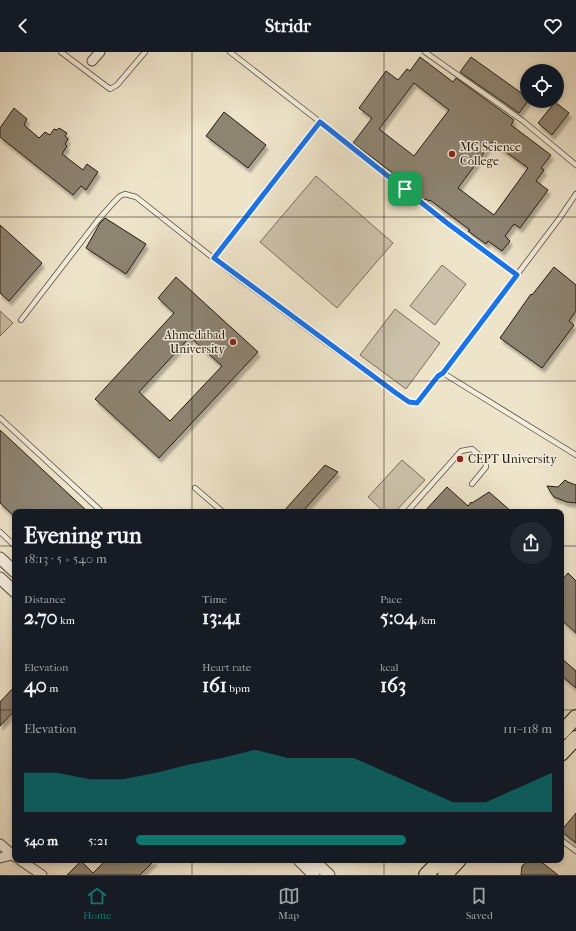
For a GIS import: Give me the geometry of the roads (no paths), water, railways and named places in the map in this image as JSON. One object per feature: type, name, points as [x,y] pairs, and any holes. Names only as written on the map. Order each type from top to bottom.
[{"type":"main road","points":[[564,730],[576,717]]},
{"type":"main road","points":[[564,751],[576,738]]},
{"type":"main road","points":[[426,875],[437,863]]},
{"type":"main road","points":[[445,875],[456,863]]},
{"type":"street","points":[[92,61],[100,52]]},
{"type":"street","points":[[0,558],[12,569]]},
{"type":"street","points":[[0,578],[12,589]]},
{"type":"street","points":[[0,844],[12,854]]},
{"type":"street","points":[[0,858],[12,856]]},
{"type":"street","points":[[25,863],[42,875]]},
{"type":"street","points":[[302,863],[314,875]]},
{"type":"street","points":[[316,863],[329,875]]},
{"type":"lane","points":[[62,52],[110,89],[117,85],[145,52]]},
{"type":"lane","points":[[230,52],[447,223],[517,275]]},
{"type":"lane","points":[[425,52],[523,121],[576,165]]},
{"type":"lane","points":[[214,258],[320,122]]},
{"type":"lane","points":[[21,320],[98,220],[120,196],[125,194],[136,197],[338,352],[409,402],[417,403],[438,376],[443,373],[576,194]]},
{"type":"lane","points":[[443,373],[576,455]]},
{"type":"lane","points":[[0,418],[99,509]]},
{"type":"lane","points":[[410,509],[462,451],[472,449],[485,460],[486,467],[472,484]]},
{"type":"lane","points":[[195,488],[220,509]]},
{"type":"lane","points":[[0,532],[12,543]]},
{"type":"lane","points":[[564,842],[576,851]]},
{"type":"place","name":"MG Science College","points":[[452,154]]},
{"type":"place","name":"Ahmedabad University","points":[[233,342]]},
{"type":"place","name":"CEPT University","points":[[460,459]]}]
